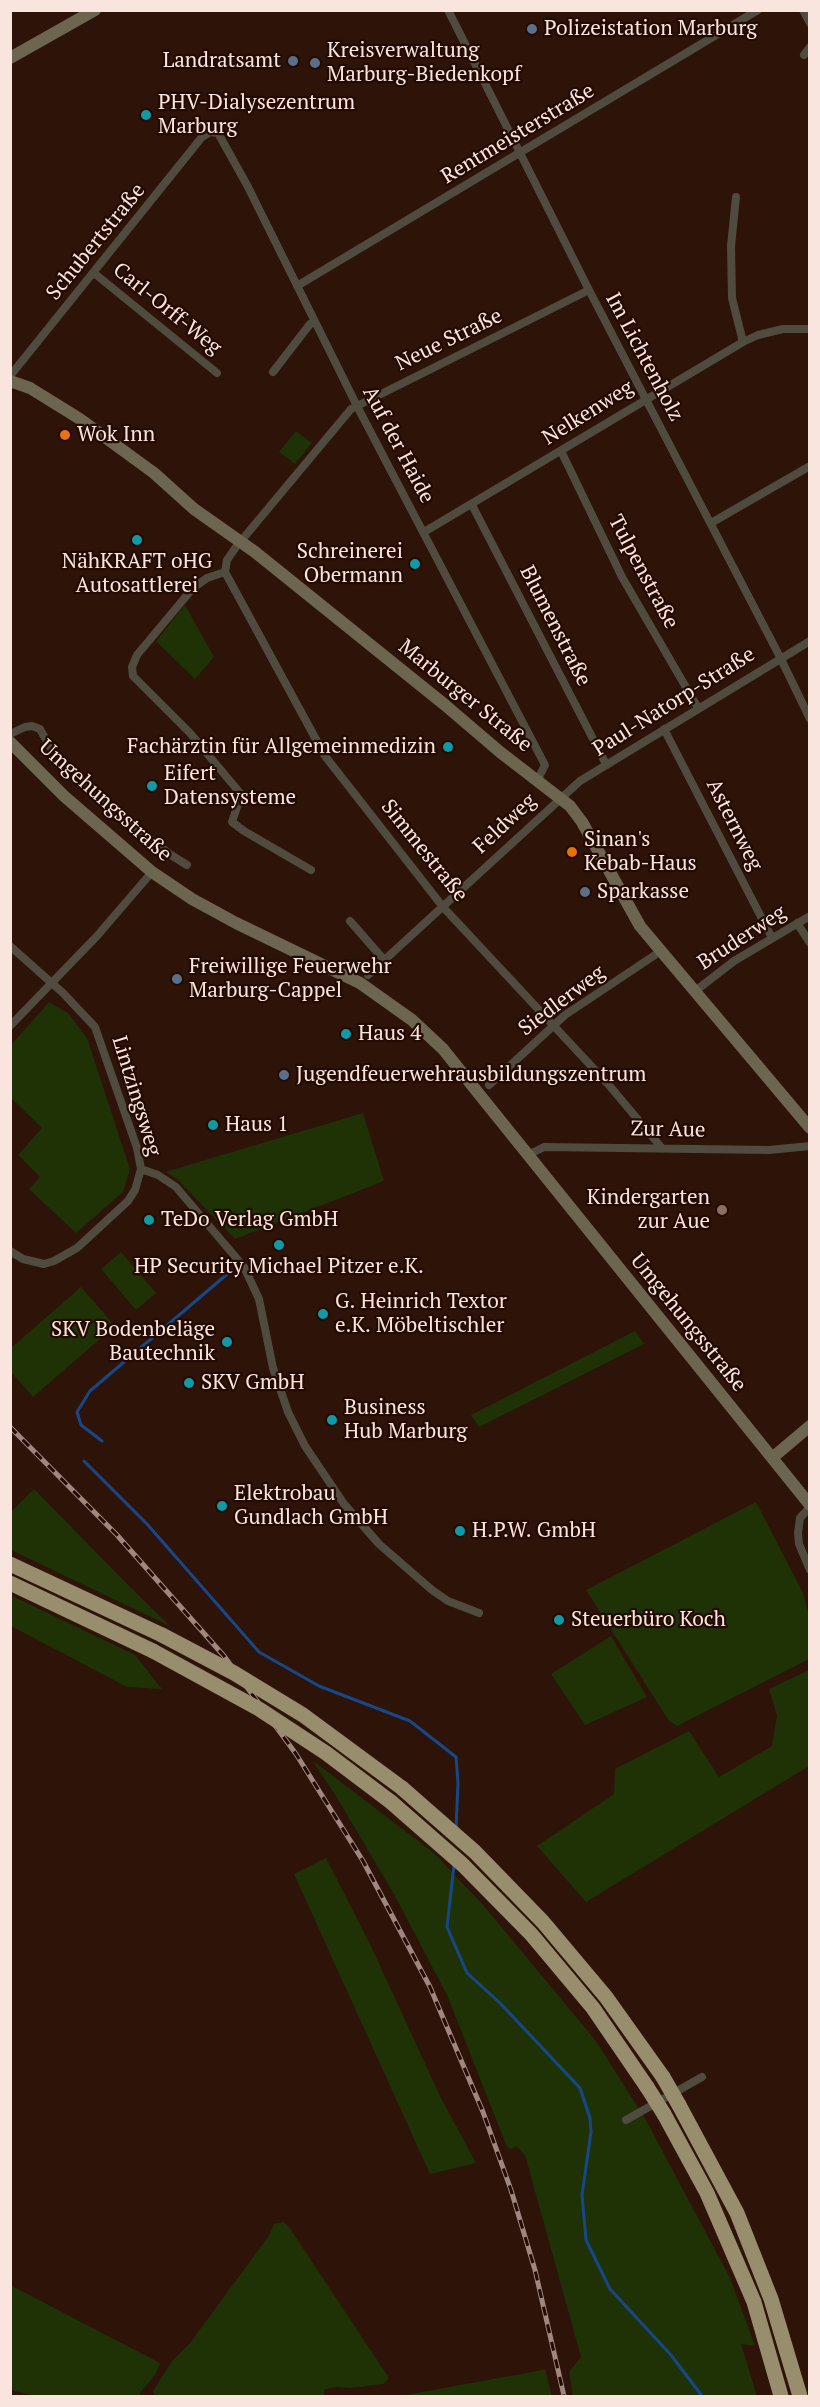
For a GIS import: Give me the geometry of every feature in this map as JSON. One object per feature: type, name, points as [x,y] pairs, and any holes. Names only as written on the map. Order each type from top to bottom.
[{"type":"highway","points":[[10,1564],[162,1635],[234,1673],[295,1710],[402,1788],[439,1819],[537,1915],[612,2005],[663,2077],[679,2105],[737,2213],[771,2299],[800,2397]]},
{"type":"highway","points":[[10,1583],[153,1651],[225,1689],[326,1754],[391,1802],[434,1839],[531,1934],[621,2047],[664,2114],[707,2193],[754,2302],[782,2397]]},
{"type":"main road","points":[[10,58],[95,10]]},
{"type":"main road","name":"Marburger Straße","points":[[10,378],[80,419],[241,543],[570,806],[582,822],[640,926],[810,1128]]},
{"type":"main road","name":"Umgehungsstraße","points":[[10,742],[64,796],[152,872],[201,904],[360,983],[392,1004],[443,1049],[810,1506]]},
{"type":"main road","points":[[772,1458],[810,1426]]},
{"type":"street","name":"Im Lichtenholz","points":[[448,10],[810,719]]},
{"type":"street","name":"Rentmeisterstraße","points":[[297,286],[758,10]]},
{"type":"street","points":[[803,10],[810,23]]},
{"type":"street","points":[[804,55],[810,47]]},
{"type":"street","name":"Schubertstraße","points":[[10,378],[202,137],[210,132]]},
{"type":"street","name":"Auf der Haide","points":[[210,132],[218,133],[241,175],[357,406],[545,765],[538,779]]},
{"type":"street","points":[[736,196],[731,246],[732,298],[743,342]]},
{"type":"street","name":"Carl-Orff-Weg","points":[[94,273],[217,373]]},
{"type":"street","name":"Neue Straße","points":[[241,543],[344,415],[357,406],[589,290]]},
{"type":"street","points":[[273,372],[310,324],[315,322]]},
{"type":"street","name":"Nelkenweg","points":[[424,532],[743,342],[758,335],[783,329],[810,329]]},
{"type":"street","name":"Tulpenstraße","points":[[561,451],[622,577],[698,708]]},
{"type":"street","points":[[711,523],[810,466]]},
{"type":"street","name":"Blumenstraße","points":[[472,505],[606,764]]},
{"type":"street","points":[[241,543],[227,560],[225,572],[207,578],[193,588],[137,655],[132,667],[133,676],[190,733],[240,793],[232,822],[311,870]]},
{"type":"street","name":"Simmestraße","points":[[225,572],[325,756],[443,907],[609,1084],[660,1147]]},
{"type":"street","name":"Paul-Natorp-Straße","points":[[560,797],[606,764],[810,641]]},
{"type":"street","points":[[10,734],[25,727],[32,726],[40,729],[50,747],[72,774],[98,799],[187,865]]},
{"type":"street","name":"Asternweg","points":[[664,729],[772,938]]},
{"type":"street","name":"Feldweg","points":[[368,975],[560,797]]},
{"type":"street","points":[[10,1026],[111,920],[152,872]]},
{"type":"street","name":"Bruderweg","points":[[694,992],[734,961],[810,916]]},
{"type":"street","points":[[350,921],[385,961]]},
{"type":"street","points":[[797,923],[810,943]]},
{"type":"street","name":"Lintzingsweg","points":[[10,946],[89,1019],[101,1039],[141,1160],[135,1190],[128,1201],[70,1252],[44,1264],[23,1260],[10,1251]]},
{"type":"street","name":"Siedlerweg","points":[[489,1085],[554,1024],[662,951]]},
{"type":"street","name":"Zur Aue","points":[[528,1155],[544,1147],[769,1150],[810,1146]]},
{"type":"street","points":[[141,1169],[158,1174],[176,1187],[247,1272],[259,1299],[273,1368],[288,1412],[305,1446],[344,1504],[380,1544],[432,1590],[448,1600],[479,1613]]},
{"type":"street","points":[[810,1506],[800,1518],[798,1533],[799,1544],[810,1570]]},
{"type":"street","points":[[626,2120],[702,2077]]},
{"type":"green space","points":[[296,431],[312,443],[295,464],[279,452]]},
{"type":"green space","points":[[185,605],[214,657],[195,679],[156,641]]},
{"type":"green space","points":[[49,1002],[68,1013],[87,1038],[130,1169],[123,1192],[76,1233],[29,1189],[40,1177],[18,1155],[42,1128],[11,1098],[11,1045]]},
{"type":"green space","points":[[363,1113],[384,1181],[235,1239],[176,1178],[165,1172]]},
{"type":"green space","points":[[121,1252],[156,1293],[136,1310],[101,1269]]},
{"type":"green space","points":[[81,1287],[115,1326],[33,1397],[11,1372],[11,1348]]},
{"type":"green space","points":[[635,1331],[644,1344],[479,1427],[471,1415]]},
{"type":"green space","points":[[34,1489],[170,1626],[11,1550],[11,1512]]},
{"type":"green space","points":[[756,1502],[803,1593],[809,1615],[809,1659],[677,1726],[669,1721],[586,1590]]},
{"type":"green space","points":[[10,1595],[135,1655],[162,1689],[127,1687],[11,1626]]},
{"type":"green space","points":[[611,1636],[647,1697],[585,1725],[551,1674]]},
{"type":"green space","points":[[809,1670],[809,1766],[586,1902],[537,1846],[614,1794],[615,1769],[689,1731],[719,1777],[772,1746],[777,1716],[769,1689]]},
{"type":"green space","points":[[312,1760],[434,1853],[484,1906],[596,2041],[647,2122],[730,2278],[755,2346],[741,2344],[757,2396],[573,2396],[569,2372],[581,2357],[525,2155],[516,2146],[512,2149],[507,2147],[447,1995],[395,1896]]},
{"type":"green space","points":[[326,1858],[370,1944],[440,2096],[476,2163],[430,2174],[294,1874]]},
{"type":"green space","points":[[283,2222],[289,2227],[389,2378],[383,2384],[351,2388],[334,2387],[324,2390],[324,2396],[155,2396],[153,2391],[172,2361],[190,2343],[268,2237],[274,2224]]},
{"type":"green space","points":[[10,2285],[160,2363],[155,2375],[139,2394],[150,2396],[35,2396],[11,2390]]},
{"type":"green space","points":[[545,2369],[552,2396],[400,2396],[532,2372]]},
{"type":"waterway","points":[[102,1441],[81,1425],[77,1412],[90,1391],[232,1270]]},
{"type":"waterway","points":[[84,1461],[147,1524],[259,1652],[319,1686],[410,1721],[456,1757],[458,1783],[456,1829]]},
{"type":"waterway","points":[[454,1865],[447,1927],[467,1973],[500,2003],[580,2088],[590,2118],[591,2132],[582,2195],[586,2240],[610,2289],[671,2355],[702,2396]]},
{"type":"railway","points":[[10,1427],[117,1535],[224,1656],[296,1754],[363,1861],[430,1987],[483,2112],[511,2190],[535,2270],[564,2396]]},
{"type":"place","name":"Polizeistation Marburg","points":[[532,29]]},
{"type":"place","name":"Landratsamt","points":[[293,61]]},
{"type":"place","name":"Kreisverwaltung Marburg-Biedenkopf","points":[[315,63]]},
{"type":"place","name":"PHV-Dialysezentrum Marburg","points":[[146,115]]},
{"type":"place","name":"Wok Inn","points":[[65,435]]},
{"type":"place","name":"NähKRAFT oHG Autosattlerei","points":[[137,540]]},
{"type":"place","name":"Schreinerei Obermann","points":[[415,564]]},
{"type":"place","name":"Fachärztin für Allgemeinmedizin","points":[[448,747]]},
{"type":"place","name":"Eifert Datensysteme","points":[[152,786]]},
{"type":"place","name":"Sinan's Kebab-Haus","points":[[572,852]]},
{"type":"place","name":"Sparkasse","points":[[585,892]]},
{"type":"place","name":"Freiwillige Feuerwehr Marburg-Cappel","points":[[177,979]]},
{"type":"place","name":"Haus 4","points":[[346,1034]]},
{"type":"place","name":"Jugendfeuerwehrausbildungszentrum","points":[[284,1075]]},
{"type":"place","name":"Haus 1","points":[[213,1125]]},
{"type":"place","name":"Kindergarten zur Aue","points":[[722,1210]]},
{"type":"place","name":"TeDo Verlag GmbH","points":[[149,1220]]},
{"type":"place","name":"HP Security Michael Pitzer e.K.","points":[[279,1245]]},
{"type":"place","name":"G. Heinrich Textor e.K. Möbeltischler","points":[[323,1314]]},
{"type":"place","name":"SKV Bodenbeläge Bautechnik","points":[[227,1342]]},
{"type":"place","name":"SKV GmbH","points":[[189,1383]]},
{"type":"place","name":"Business Hub Marburg","points":[[332,1420]]},
{"type":"place","name":"Elektrobau Gundlach GmbH","points":[[222,1506]]},
{"type":"place","name":"H.P.W. GmbH","points":[[460,1531]]},
{"type":"place","name":"Steuerbüro Koch","points":[[559,1620]]}]
